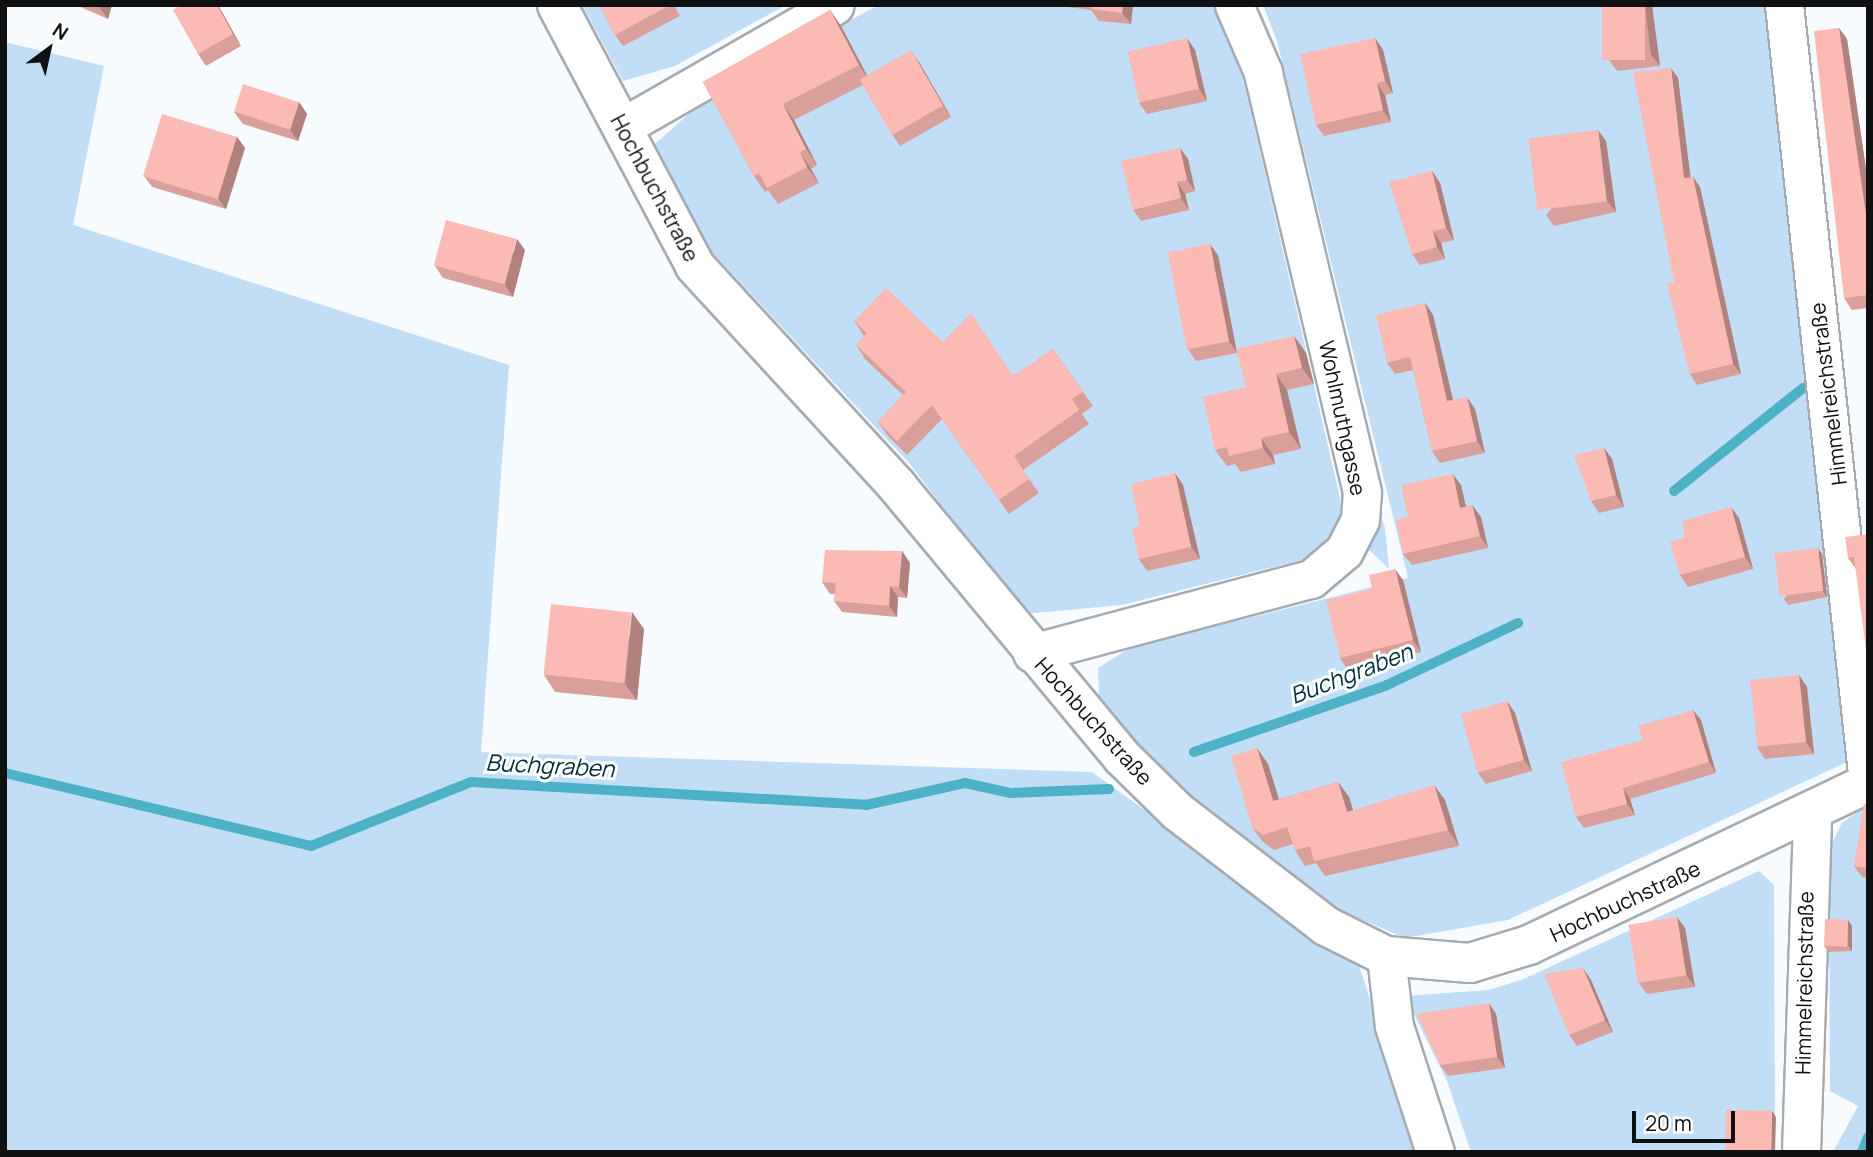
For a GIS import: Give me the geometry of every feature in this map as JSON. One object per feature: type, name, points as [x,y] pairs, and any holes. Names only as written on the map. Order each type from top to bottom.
[{"type":"street","name":"Hochbuchstraße","points":[[557,5],[695,266],[897,486],[1032,653],[1178,811],[1326,926],[1386,956],[1470,963],[1530,945],[1812,815],[1868,783]]},
{"type":"street","points":[[622,127],[835,5]]},
{"type":"street","name":"Wohlmuthgasse","points":[[1032,653],[1311,579],[1344,551],[1360,520],[1362,492],[1266,86],[1234,5]]},
{"type":"street","name":"Himmelreichstraße","points":[[1784,5],[1868,783]]},
{"type":"street","name":"Himmelreichstraße","points":[[1801,1152],[1812,815]]},
{"type":"street","points":[[1386,956],[1394,1026],[1435,1152]]},
{"type":"shaded area","points":[[582,5],[786,5],[675,66],[623,81]]},
{"type":"shaded area","points":[[879,5],[1213,5],[1237,52],[1343,511],[1337,532],[1313,557],[1122,605],[1024,614],[910,464],[709,249],[655,144],[712,93]]},
{"type":"shaded area","points":[[1263,5],[1764,5],[1849,761],[1508,920],[1405,938],[1342,911],[1220,821],[1152,760],[1099,701],[1098,668],[1130,648],[1408,578],[1277,41]]},
{"type":"shaded area","points":[[5,42],[104,66],[73,225],[509,365],[481,752],[1092,772],[1359,965],[1419,1152],[5,1152]]},
{"type":"shaded area","points":[[1377,504],[1385,528],[1389,569],[1363,544]]},
{"type":"shaded area","points":[[1868,805],[1868,1152],[1833,1152],[1858,1106],[1830,1091],[1829,849],[1842,823]]},
{"type":"shaded area","points":[[1759,871],[1774,885],[1775,1152],[1471,1152],[1447,1081],[1405,996],[1488,990],[1521,980]]},
{"type":"building","points":[[181,5],[217,5],[233,34],[198,54],[173,10]]},
{"type":"building","points":[[599,5],[670,5],[615,35]]},
{"type":"building","points":[[1091,5],[1123,5],[1122,13],[1091,9]]},
{"type":"building","points":[[1602,5],[1645,5],[1645,60],[1602,60]]},
{"type":"building","points":[[830,10],[859,65],[783,104],[806,149],[800,152],[807,167],[767,188],[759,173],[754,176],[703,82]]},
{"type":"building","points":[[1839,28],[1868,229],[1868,295],[1844,298],[1814,31]]},
{"type":"building","points":[[1187,38],[1199,89],[1139,102],[1128,52]]},
{"type":"building","points":[[1375,38],[1385,81],[1377,83],[1383,110],[1316,125],[1300,54]]},
{"type":"building","points":[[911,50],[943,105],[892,135],[860,80]]},
{"type":"building","points":[[1671,68],[1684,178],[1693,177],[1733,364],[1690,374],[1667,284],[1674,282],[1633,72]]},
{"type":"building","points":[[243,84],[299,102],[290,130],[234,112]]},
{"type":"building","points":[[162,114],[237,137],[218,199],[143,176]]},
{"type":"building","points":[[1598,130],[1607,201],[1537,210],[1529,139]]},
{"type":"building","points":[[1180,148],[1187,180],[1177,182],[1181,198],[1133,210],[1121,161]]},
{"type":"building","points":[[1432,171],[1446,228],[1433,231],[1437,247],[1412,254],[1389,182]]},
{"type":"building","points":[[446,220],[517,239],[504,284],[434,265]]},
{"type":"building","points":[[1210,244],[1229,341],[1187,349],[1168,252]]},
{"type":"building","points":[[886,288],[943,342],[971,313],[1013,376],[1053,349],[1083,392],[1072,399],[1079,410],[1014,456],[1029,479],[999,500],[932,405],[897,441],[878,422],[906,392],[856,345],[867,333],[854,321]]},
{"type":"building","points":[[1425,303],[1447,401],[1467,397],[1477,441],[1432,451],[1410,357],[1387,363],[1376,315]]},
{"type":"building","points":[[1294,336],[1302,368],[1276,374],[1289,432],[1261,438],[1263,448],[1229,456],[1227,447],[1215,450],[1203,397],[1246,387],[1236,349]]},
{"type":"building","points":[[1604,448],[1616,495],[1591,501],[1574,455]]},
{"type":"building","points":[[1175,473],[1191,547],[1139,559],[1132,528],[1140,526],[1131,484]]},
{"type":"building","points":[[1453,474],[1460,508],[1472,505],[1480,536],[1403,554],[1396,520],[1408,517],[1401,485]]},
{"type":"building","points":[[1731,507],[1745,557],[1680,575],[1670,542],[1684,538],[1683,521]]},
{"type":"building","points":[[1868,534],[1868,665],[1854,557],[1848,558],[1845,537]]},
{"type":"building","points":[[1818,548],[1823,591],[1780,596],[1774,553]]},
{"type":"building","points":[[825,550],[902,551],[899,587],[890,586],[889,606],[834,601],[836,583],[822,582]]},
{"type":"building","points":[[1395,569],[1413,640],[1340,658],[1326,600],[1372,589],[1369,575]]},
{"type":"building","points":[[551,604],[632,612],[624,683],[544,675]]},
{"type":"building","points":[[1799,675],[1806,742],[1757,747],[1750,680]]},
{"type":"building","points":[[1507,701],[1524,760],[1478,773],[1461,714]]},
{"type":"building","points":[[1693,710],[1709,762],[1623,788],[1627,804],[1576,817],[1561,762],[1643,740],[1638,726]]},
{"type":"building","points":[[1257,748],[1273,801],[1338,782],[1347,812],[1434,785],[1448,830],[1314,861],[1310,846],[1295,850],[1287,827],[1263,835],[1252,827],[1231,756]]},
{"type":"building","points":[[1864,804],[1868,804],[1868,868],[1854,866]]},
{"type":"building","points":[[1677,917],[1686,975],[1638,983],[1629,925]]},
{"type":"building","points":[[1825,919],[1848,920],[1847,947],[1824,946]]},
{"type":"building","points":[[1583,968],[1605,1020],[1569,1035],[1544,974]]},
{"type":"building","points":[[1489,1003],[1497,1057],[1440,1065],[1417,1014]]},
{"type":"building","points":[[1726,1110],[1772,1111],[1771,1152],[1725,1152]]},
{"type":"waterway","name":"Buchgraben","points":[[1674,491],[1803,388]]},
{"type":"waterway","name":"Buchgraben","points":[[1194,752],[1387,685],[1518,623]]},
{"type":"waterway","name":"Buchgraben","points":[[5,773],[311,846],[471,782],[866,805],[965,783],[1010,793],[1109,789]]},
{"type":"waterway","points":[[1862,1152],[1868,1137]]}]
